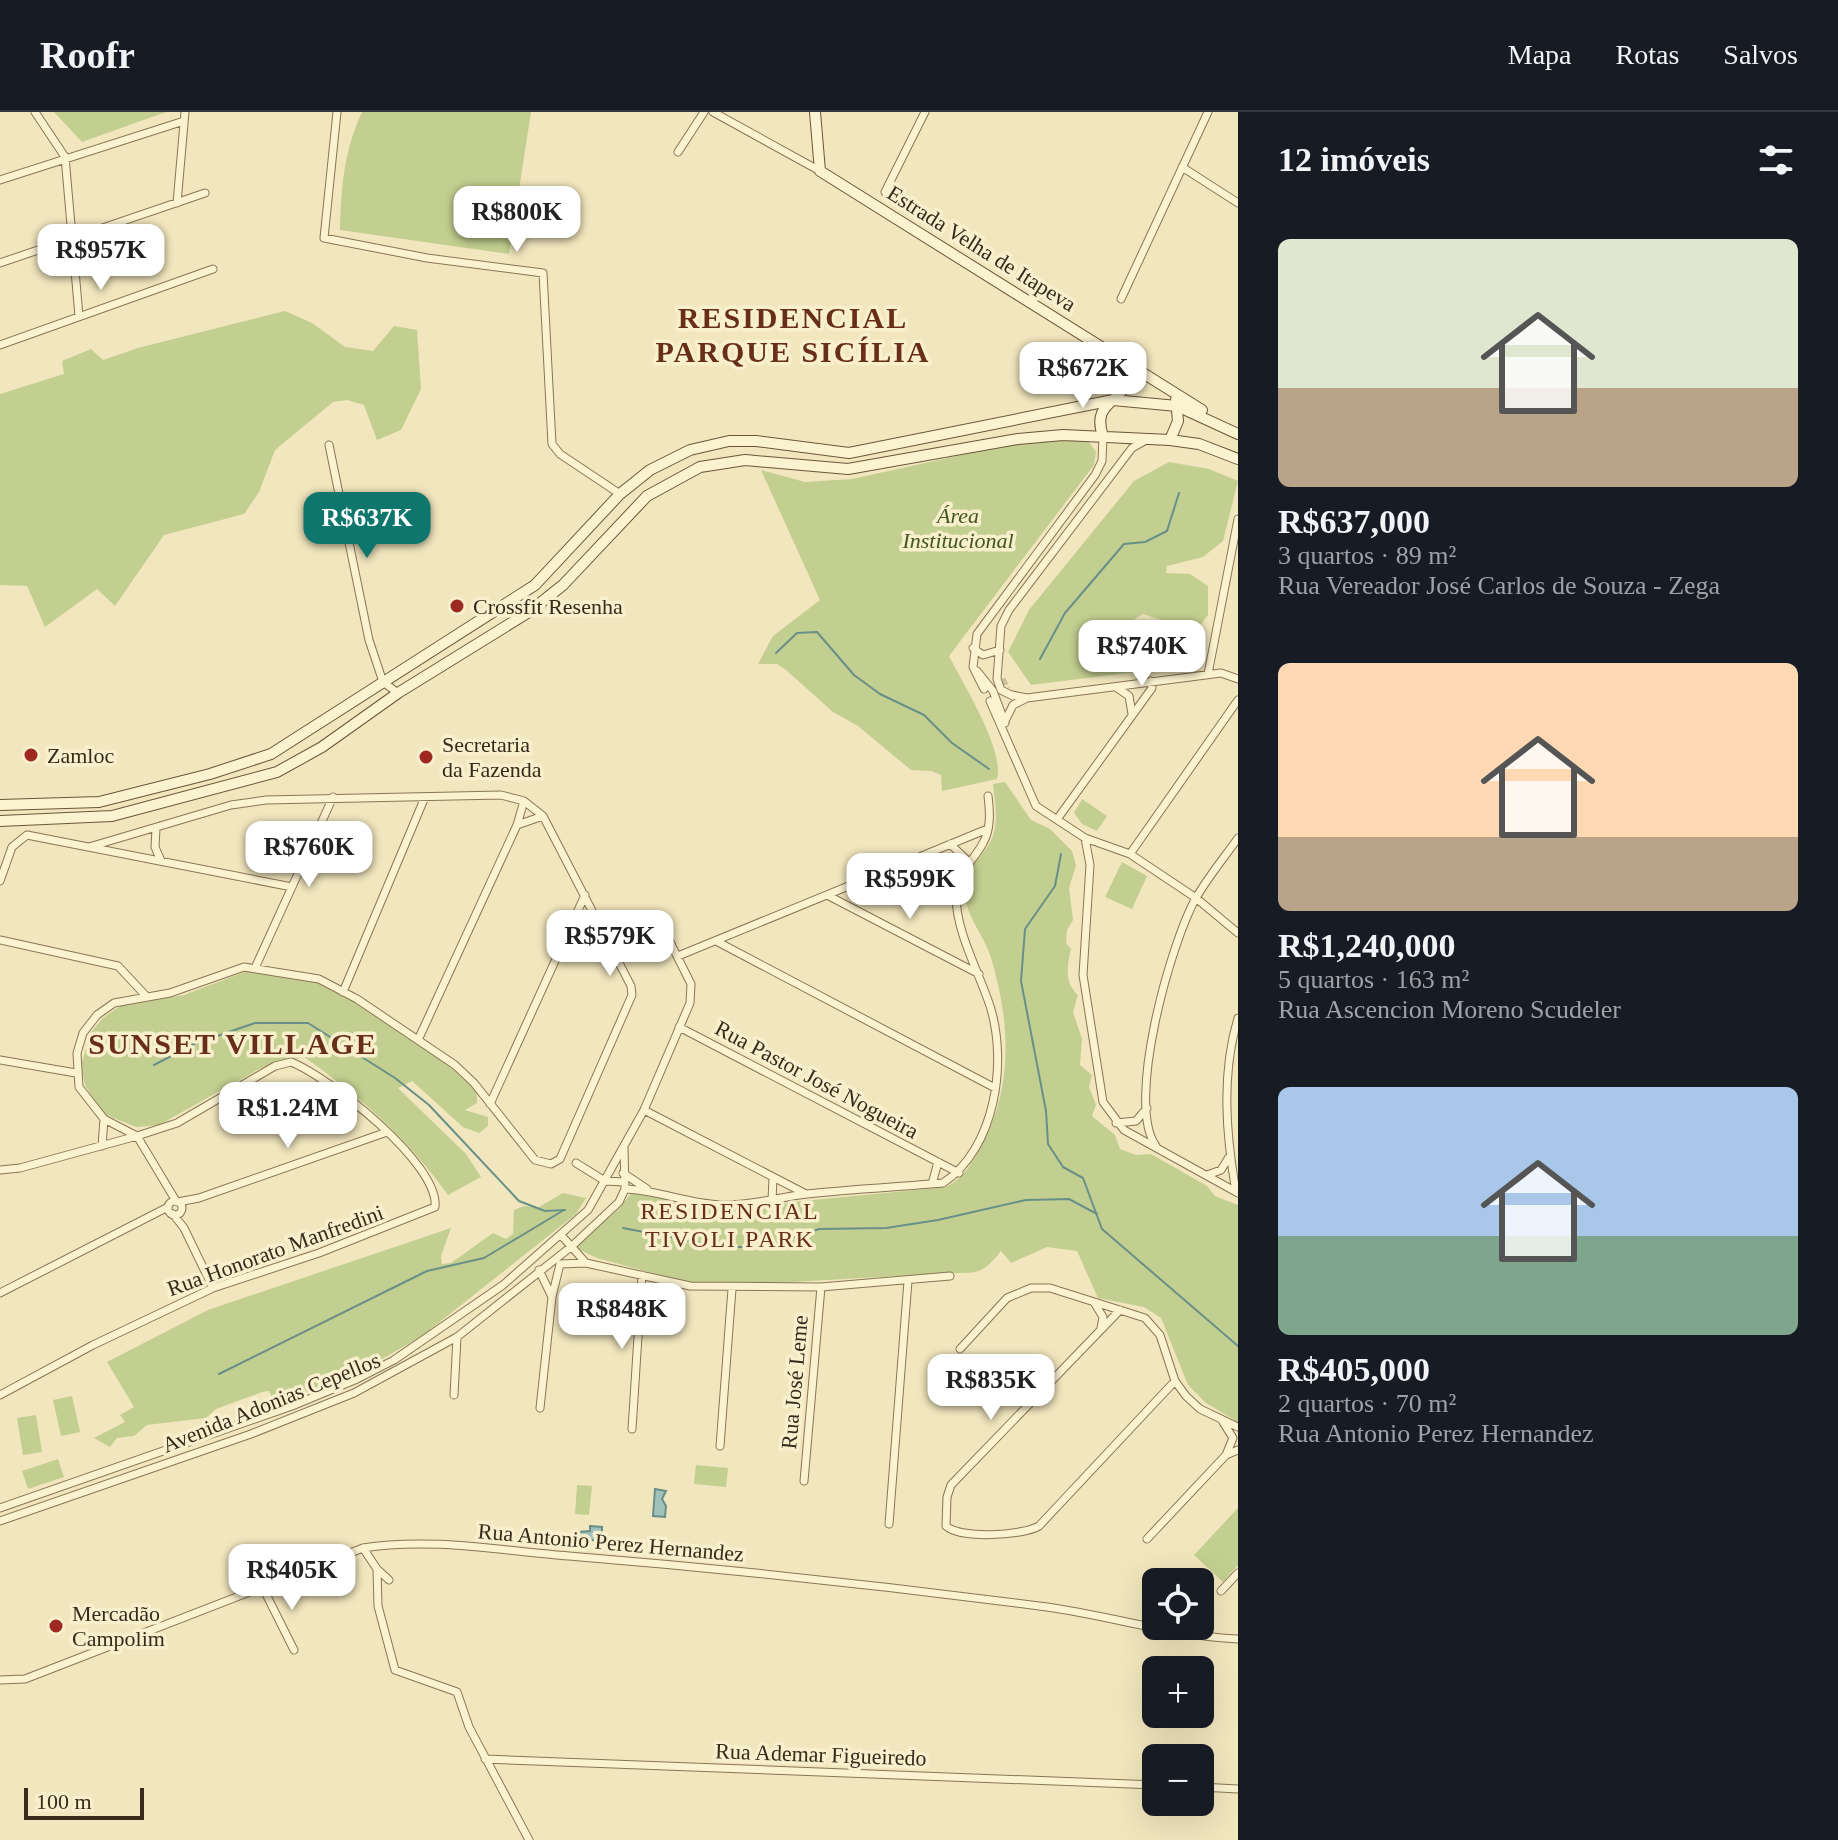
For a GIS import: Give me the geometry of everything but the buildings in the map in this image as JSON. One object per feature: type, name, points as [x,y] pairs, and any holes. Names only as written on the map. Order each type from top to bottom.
[{"type":"main road","points":[[815,112],[820,171]]},
{"type":"main road","name":"Estrada Velha de Itapeva","points":[[820,171],[1125,360],[1222,424]]},
{"type":"main road","points":[[1103,436],[1100,415],[1123,393],[1129,381],[1125,360]]},
{"type":"main road","points":[[1164,385],[1177,406],[1177,426],[1170,440]]},
{"type":"main road","points":[[0,805],[99,802],[231,768],[271,754],[535,585],[620,494],[650,470],[690,450],[741,441],[849,453],[1113,400],[1177,406],[1222,424],[1238,434]]},
{"type":"main road","points":[[0,821],[112,816],[277,772],[322,747],[398,693],[529,612],[563,585],[647,496],[700,467],[745,460],[862,468],[1018,439],[1103,436],[1199,444],[1238,459]]},
{"type":"main road","points":[[606,509],[621,521]]},
{"type":"main road","points":[[0,833],[19,821]]},
{"type":"street","points":[[35,112],[65,157],[79,316]]},
{"type":"street","points":[[337,112],[324,238],[427,258],[543,273],[552,444],[560,454],[620,494]]},
{"type":"street","points":[[678,152],[704,112]]},
{"type":"street","points":[[713,112],[820,171]]},
{"type":"street","points":[[885,192],[925,112]]},
{"type":"street","points":[[1121,299],[1208,112]]},
{"type":"street","points":[[0,180],[185,116],[177,203]]},
{"type":"street","points":[[1182,167],[1238,203]]},
{"type":"street","points":[[0,263],[205,193]]},
{"type":"street","points":[[0,345],[213,269]]},
{"type":"street","points":[[984,689],[973,667],[977,634],[1095,475],[1102,461],[1103,436]]},
{"type":"street","points":[[1027,698],[999,687],[1001,626],[1009,610],[1132,448],[1152,438]]},
{"type":"street","points":[[329,445],[366,626],[383,682],[398,693]]},
{"type":"street","points":[[794,465],[797,448]]},
{"type":"street","points":[[1208,674],[1238,519]]},
{"type":"street","points":[[1227,573],[1238,579]]},
{"type":"street","points":[[973,648],[983,655],[1000,650]]},
{"type":"street","points":[[973,667],[993,691],[1011,746]]},
{"type":"street","points":[[999,669],[1002,679]]},
{"type":"street","points":[[1005,724],[1013,705],[1027,698],[1208,674],[1221,673],[1238,679]]},
{"type":"street","points":[[1058,818],[1152,688],[1151,681]]},
{"type":"street","points":[[1115,687],[1129,696],[1132,714]]},
{"type":"street","points":[[1130,854],[1238,700]]},
{"type":"street","points":[[990,701],[1036,806],[1085,838],[1130,854],[1196,898],[1238,933]]},
{"type":"street","points":[[89,847],[231,805],[333,797],[501,795],[524,801],[543,816],[585,895],[632,995],[560,1159],[551,1164],[535,1160],[455,1065],[319,979],[255,968],[235,969],[170,993],[114,1003],[97,1015],[83,1033],[76,1073],[90,1105],[104,1119],[137,1136],[213,1288]]},
{"type":"street","points":[[678,956],[985,830],[991,822],[988,796]]},
{"type":"street","points":[[255,968],[333,797]]},
{"type":"street","points":[[343,992],[425,797]]},
{"type":"street","points":[[418,1040],[517,825],[524,801]]},
{"type":"street","points":[[517,825],[543,816]]},
{"type":"street","points":[[156,829],[155,847],[161,861]]},
{"type":"street","points":[[576,1163],[605,1181],[624,1181],[682,1201],[722,1205],[772,1201],[806,1194],[943,1183],[959,1173],[988,1121],[995,1088],[995,1033],[959,916],[956,894],[968,861],[984,842],[985,830]]},
{"type":"street","points":[[0,881],[12,847],[27,835],[292,887]]},
{"type":"street","points":[[1085,838],[1090,865],[1083,975],[1103,1102],[1116,1123],[1237,1192]]},
{"type":"street","points":[[1157,1148],[1149,1133],[1148,1107],[1149,1048],[1159,1003],[1175,947],[1196,898],[1238,838]]},
{"type":"street","points":[[950,844],[968,861]]},
{"type":"street","points":[[490,1104],[585,895]]},
{"type":"street","points":[[827,895],[979,974]]},
{"type":"street","name":"Avenida Adonias Cepellos","points":[[0,1508],[292,1406],[357,1379],[436,1333],[534,1260],[588,1210],[644,1110],[690,1003],[691,984],[659,920]]},
{"type":"street","points":[[0,940],[118,966],[146,996]]},
{"type":"street","points":[[716,941],[995,1088]]},
{"type":"street","points":[[1237,1192],[1230,1155],[1228,1069],[1238,1018]]},
{"type":"street","name":"Rua Pastor José Nogueira","points":[[679,1027],[959,1173]]},
{"type":"street","points":[[0,1060],[76,1073]]},
{"type":"street","points":[[0,1170],[20,1168],[177,1123],[275,1066],[291,1062],[332,1083],[387,1132],[174,1207],[0,1293]]},
{"type":"street","points":[[1116,1123],[1136,1121],[1148,1107]]},
{"type":"street","points":[[644,1110],[806,1194]]},
{"type":"street","points":[[102,1146],[104,1119]]},
{"type":"street","name":"Rua Honorato Manfredini","points":[[0,1395],[93,1345],[213,1288],[359,1238],[435,1207],[433,1187],[387,1132]]},
{"type":"street","points":[[624,1181],[625,1145]]},
{"type":"street","points":[[1207,1175],[1221,1170],[1230,1155]]},
{"type":"street","name":"Rua Pastor José Nogueira","points":[[932,1184],[938,1162]]},
{"type":"street","points":[[772,1201],[773,1177]]},
{"type":"street","points":[[624,1181],[649,1190]]},
{"type":"street","name":"Avenida Adonias Cepellos","points":[[0,1521],[330,1403],[387,1377],[457,1337],[572,1246],[619,1202],[624,1181]]},
{"type":"street","points":[[561,1235],[586,1263]]},
{"type":"street","points":[[534,1260],[552,1297]]},
{"type":"street","points":[[540,1408],[552,1297],[560,1264],[586,1263],[690,1286],[732,1289],[821,1287],[950,1276]]},
{"type":"street","points":[[632,1429],[642,1275]]},
{"type":"street","points":[[889,1524],[908,1281]]},
{"type":"street","name":"Rua José Leme","points":[[804,1481],[821,1287]]},
{"type":"street","points":[[960,1349],[1007,1298],[1022,1290],[1050,1288],[1145,1318],[1154,1326],[1175,1381],[1200,1409],[1222,1420],[1236,1432],[1238,1448],[1226,1455],[1147,1539]]},
{"type":"street","points":[[720,1446],[732,1289]]},
{"type":"street","points":[[1095,1304],[1103,1317],[1100,1330]]},
{"type":"street","points":[[1120,1310],[951,1485],[945,1523],[948,1529],[966,1535],[1027,1531],[1039,1526],[1175,1381]]},
{"type":"street","points":[[454,1395],[457,1337]]},
{"type":"street","points":[[1226,1455],[1236,1432]]},
{"type":"street","name":"Rua Antonio Perez Hernandez","points":[[0,1680],[25,1679],[363,1548],[383,1545],[458,1547],[714,1568],[1048,1607],[1125,1619],[1194,1636],[1238,1639]]},
{"type":"street","points":[[363,1548],[389,1580]]},
{"type":"street","points":[[377,1569],[378,1606],[395,1670],[457,1692],[485,1759],[529,1840]]},
{"type":"street","points":[[1221,1591],[1238,1573]]},
{"type":"street","points":[[263,1588],[294,1650]]},
{"type":"street","name":"Rua Ademar Figueiredo","points":[[485,1759],[1142,1784]]},
{"type":"street","points":[[1214,1788],[1238,1789]]},
{"type":"green space","points":[[54,112],[166,112],[82,142]]},
{"type":"green space","points":[[362,112],[531,112],[509,254],[340,230],[345,170]]},
{"type":"green space","points":[[285,311],[312,323],[345,347],[373,351],[394,326],[417,330],[421,389],[401,430],[377,440],[364,405],[347,400],[333,402],[275,450],[259,492],[244,514],[164,535],[115,606],[97,589],[45,627],[27,586],[0,585],[0,394],[64,374],[62,361],[91,349],[103,360],[138,348]]},
{"type":"green space","name":"Área Institucional","points":[[1087,439],[1096,452],[1094,465],[949,656],[989,735],[998,767],[997,779],[942,791],[941,775],[911,770],[858,726],[833,712],[786,670],[777,664],[758,664],[773,636],[820,600],[761,470],[805,482],[852,479],[1007,445]]},
{"type":"green space","points":[[1169,462],[1209,469],[1238,481],[1223,541],[1203,557],[1167,566],[1166,573],[1190,574],[1208,586],[1208,615],[1196,631],[1143,614],[1133,620],[1154,641],[1167,668],[1031,685],[1008,652],[1029,610],[1134,481]]},
{"type":"green space","points":[[1005,782],[1031,820],[1050,829],[1072,851],[1076,865],[1069,888],[1073,920],[1067,930],[1066,943],[1071,949],[1068,962],[1070,985],[1078,995],[1073,1012],[1082,1039],[1080,1065],[1092,1075],[1089,1087],[1096,1105],[1092,1116],[1115,1135],[1120,1149],[1136,1155],[1151,1154],[1207,1186],[1215,1196],[1238,1205],[1238,1422],[1206,1403],[1188,1385],[1161,1318],[1144,1307],[1098,1298],[1077,1251],[1047,1247],[1011,1263],[1001,1251],[984,1269],[973,1272],[741,1285],[689,1283],[597,1258],[578,1249],[579,1242],[618,1210],[632,1192],[722,1209],[946,1187],[963,1175],[992,1124],[1004,1077],[1006,1054],[1002,1006],[988,949],[968,910],[965,884],[995,830],[993,784]]},
{"type":"green space","points":[[1082,799],[1107,816],[1097,831],[1082,824],[1074,813]]},
{"type":"green space","points":[[1122,862],[1147,876],[1132,909],[1105,897]]},
{"type":"green space","points":[[247,971],[302,978],[339,992],[403,1031],[462,1077],[477,1092],[477,1103],[465,1110],[488,1117],[488,1126],[479,1133],[463,1127],[412,1081],[398,1088],[466,1154],[481,1177],[448,1195],[417,1156],[382,1120],[345,1087],[304,1057],[259,1069],[159,1125],[136,1127],[104,1114],[85,1085],[81,1065],[92,1031],[103,1018],[120,1006],[184,995]]},
{"type":"green space","points":[[563,1193],[586,1198],[576,1214],[422,1336],[377,1362],[276,1405],[269,1391],[262,1392],[216,1409],[206,1418],[147,1425],[134,1436],[117,1438],[110,1447],[94,1438],[125,1422],[120,1415],[134,1407],[107,1362],[208,1310],[451,1228],[441,1256],[442,1264],[451,1263],[493,1233],[506,1239],[513,1234],[514,1210],[524,1206],[539,1207]]},
{"type":"green space","points":[[72,1396],[80,1432],[61,1436],[53,1400]]},
{"type":"green space","points":[[36,1415],[42,1452],[23,1455],[17,1418]]},
{"type":"green space","points":[[58,1459],[64,1477],[28,1489],[22,1471]]},
{"type":"green space","points":[[696,1465],[728,1468],[726,1487],[694,1484]]},
{"type":"green space","points":[[577,1485],[592,1486],[589,1515],[575,1514]]},
{"type":"green space","points":[[1238,1508],[1238,1565],[1223,1582],[1214,1574],[1214,1568],[1208,1568],[1194,1555]]},
{"type":"water","points":[[655,1489],[666,1491],[662,1499],[666,1506],[665,1517],[653,1516]]},
{"type":"water","points":[[590,1526],[602,1527],[602,1541],[579,1539],[579,1532],[590,1531]]},
{"type":"waterway","points":[[1040,659],[1065,613],[1124,544],[1145,542],[1167,531],[1179,493]]},
{"type":"waterway","points":[[776,653],[797,633],[817,632],[854,675],[880,694],[924,715],[952,743],[989,769]]},
{"type":"waterway","points":[[1061,854],[1055,886],[1025,929],[1021,981],[1046,1111],[1048,1144],[1063,1167],[1083,1178],[1102,1229],[1238,1346]]},
{"type":"waterway","points":[[154,1065],[194,1044],[255,1023],[308,1023],[395,1078],[429,1105],[519,1201],[545,1211],[565,1210]]},
{"type":"waterway","points":[[623,1228],[721,1247],[766,1247],[819,1229],[886,1228],[1026,1200],[1069,1199],[1097,1214]]},
{"type":"waterway","points":[[219,1374],[427,1271],[484,1258],[564,1210]]},
{"type":"tunnel","points":[[1002,679],[1007,689]]},
{"type":"place","name":"Crossfit Resenha","points":[[457,606]]},
{"type":"place","name":"Zamloc","points":[[31,755]]},
{"type":"place","name":"Secretaria da Fazenda","points":[[426,757]]},
{"type":"place","name":"Mercadão Campolim","points":[[56,1626]]},
{"type":"district","name":"RESIDENCIAL PARQUE SICÍLIA","points":[[793,335]]},
{"type":"district","name":"SUNSET VILLAGE","points":[[233,1044]]},
{"type":"district","name":"RESIDENCIAL TIVOLI PARK","points":[[730,1225]]}]
